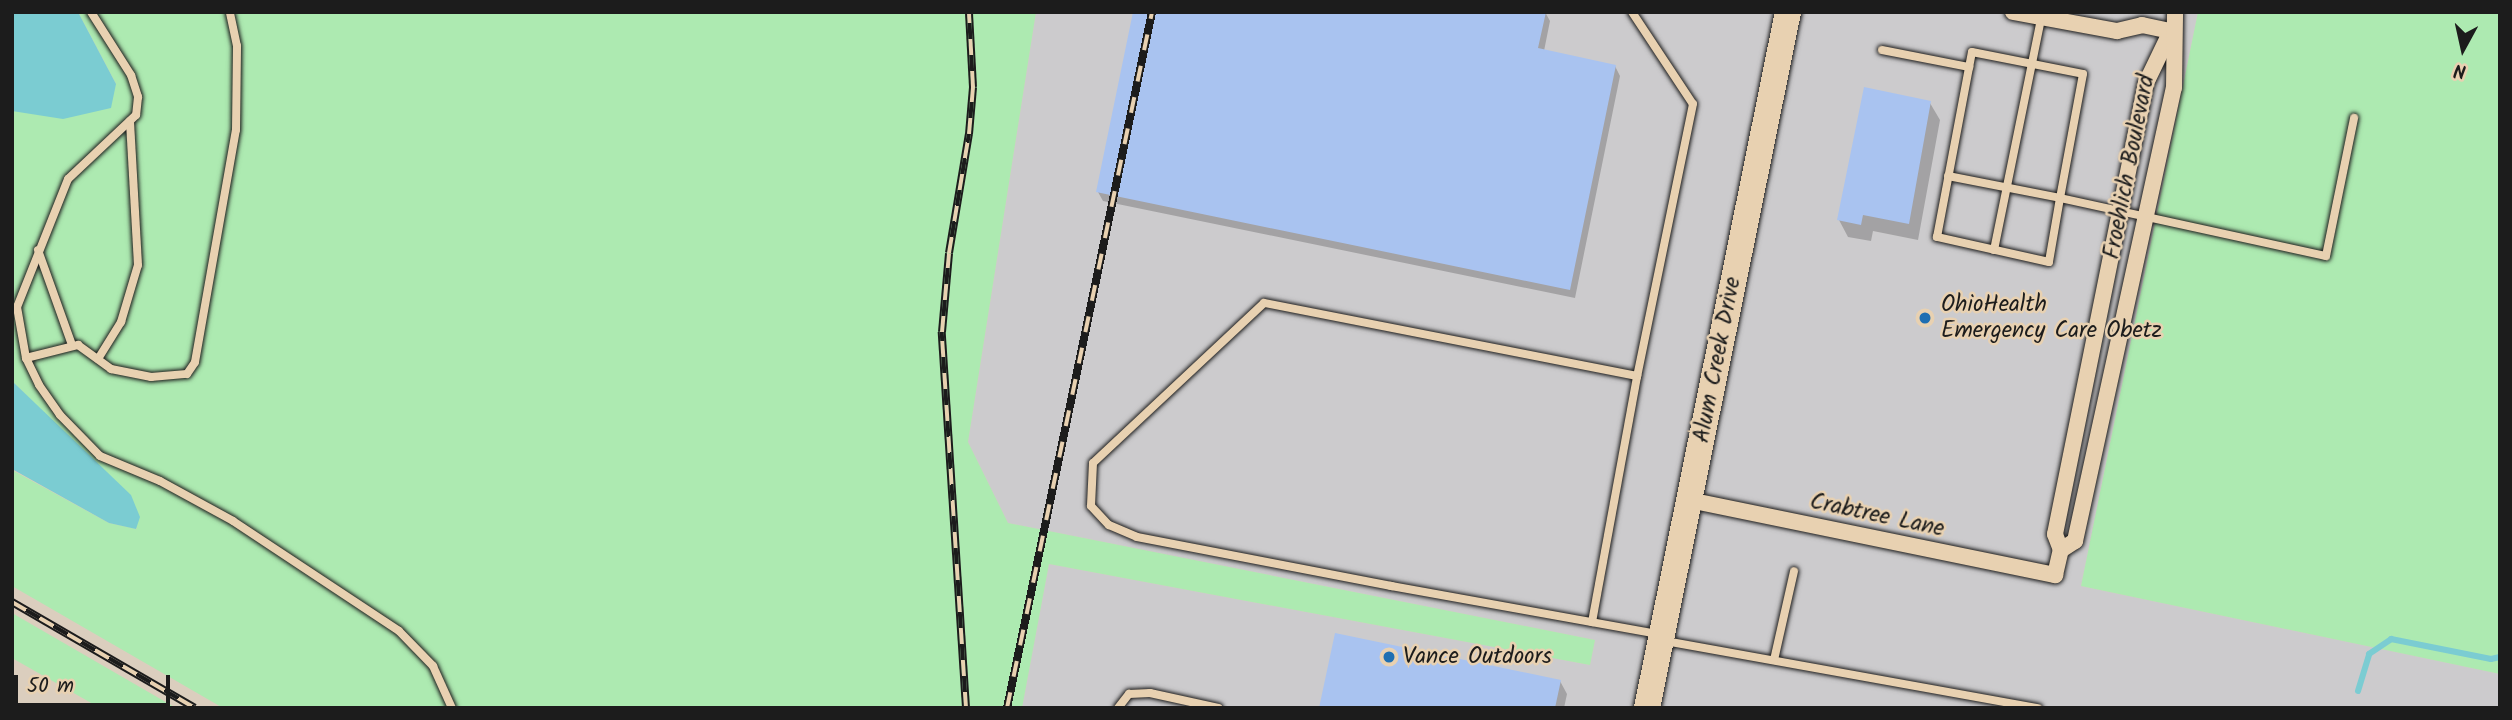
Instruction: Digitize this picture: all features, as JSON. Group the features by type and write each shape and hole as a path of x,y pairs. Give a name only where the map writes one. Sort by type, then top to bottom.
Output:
{"main road":[{"name":"Alum Creek Drive","path":"1647,708 1788,12"}],"street":[{"path":"2013,12 2117,31 2136,18 2171,31"},
{"name":"Froehlich Boulevard","path":"2055,575 2061,550 2055,534 2123,211 2146,83 2171,31 2175,12"},
{"name":"Froehlich Boulevard","path":"2061,550 2075,541 2174,88 2171,31"},
{"name":"Crabtree Lane","path":"1689,500 2055,575"}],"lane":[{"path":"91,12 131,75 138,97 136,115 68,178 17,307 26,358 60,415 100,456 160,481 233,521 399,631 433,666 453,708"},
{"path":"38,250 72,345 124,373 151,377 187,374 195,362 236,130 237,46 230,12"},
{"path":"1592,622 1637,376 1693,104 1632,12"},
{"path":"1994,250 2041,18"},
{"path":"1882,50 1969,68"},
{"path":"1972,52 2032,64 2083,74 2049,262 1937,237 1972,52"},
{"path":"1948,176 2326,256 2354,118"},
{"path":"99,359 121,322 138,265 130,121"},
{"path":"1637,376 1264,303 1093,463 1091,506 1109,525 1137,537 2038,708"},
{"path":"26,358 72,345"},
{"path":"1774,660 1794,571"},
{"path":"1118,708 1129,694 1150,693 1218,708"}],"shaded area":[{"path":"1036,12 2198,12 2081,586 2500,674 2500,708 1022,708 1049,564 1590,665 1595,640 1008,523 968,442"}],"green space":[{"path":"78,12 1036,12 968,442 1008,523 1595,640 1590,665 1049,564 1022,708 223,708 12,586 12,470 109,523 137,529 74,443 12,381 12,111 116,84"},
{"path":"2198,12 2500,12 2500,674 2081,586"},
{"path":"12,613 176,708 100,708 12,658"}],"water":[{"path":"12,12 78,12 116,84 111,108 63,119 12,111"},
{"path":"12,381 131,495 140,517 136,529 109,523 12,469"}],"building":[{"path":"1133,12 1546,12 1538,48 1616,65 1570,290 1096,192"},
{"path":"1864,87 1931,101 1909,224 1863,215 1861,225 1837,220"},
{"name":"Vance Outdoors","path":"1335,633 1561,680 1555,708 1319,708"}],"waterway":[{"path":"2358,691 2369,654 2391,639 2491,659 2500,657"}],"railway":[{"path":"966,708 942,332 949,253 969,134 973,87 969,12"},
{"path":"1007,708 1152,12"},
{"path":"12,602 195,708"}],"place":[{"name":"OhioHealth Emergency Care Obetz","path":"1925,318"},
{"name":"Vance Outdoors","path":"1389,657"}]}
